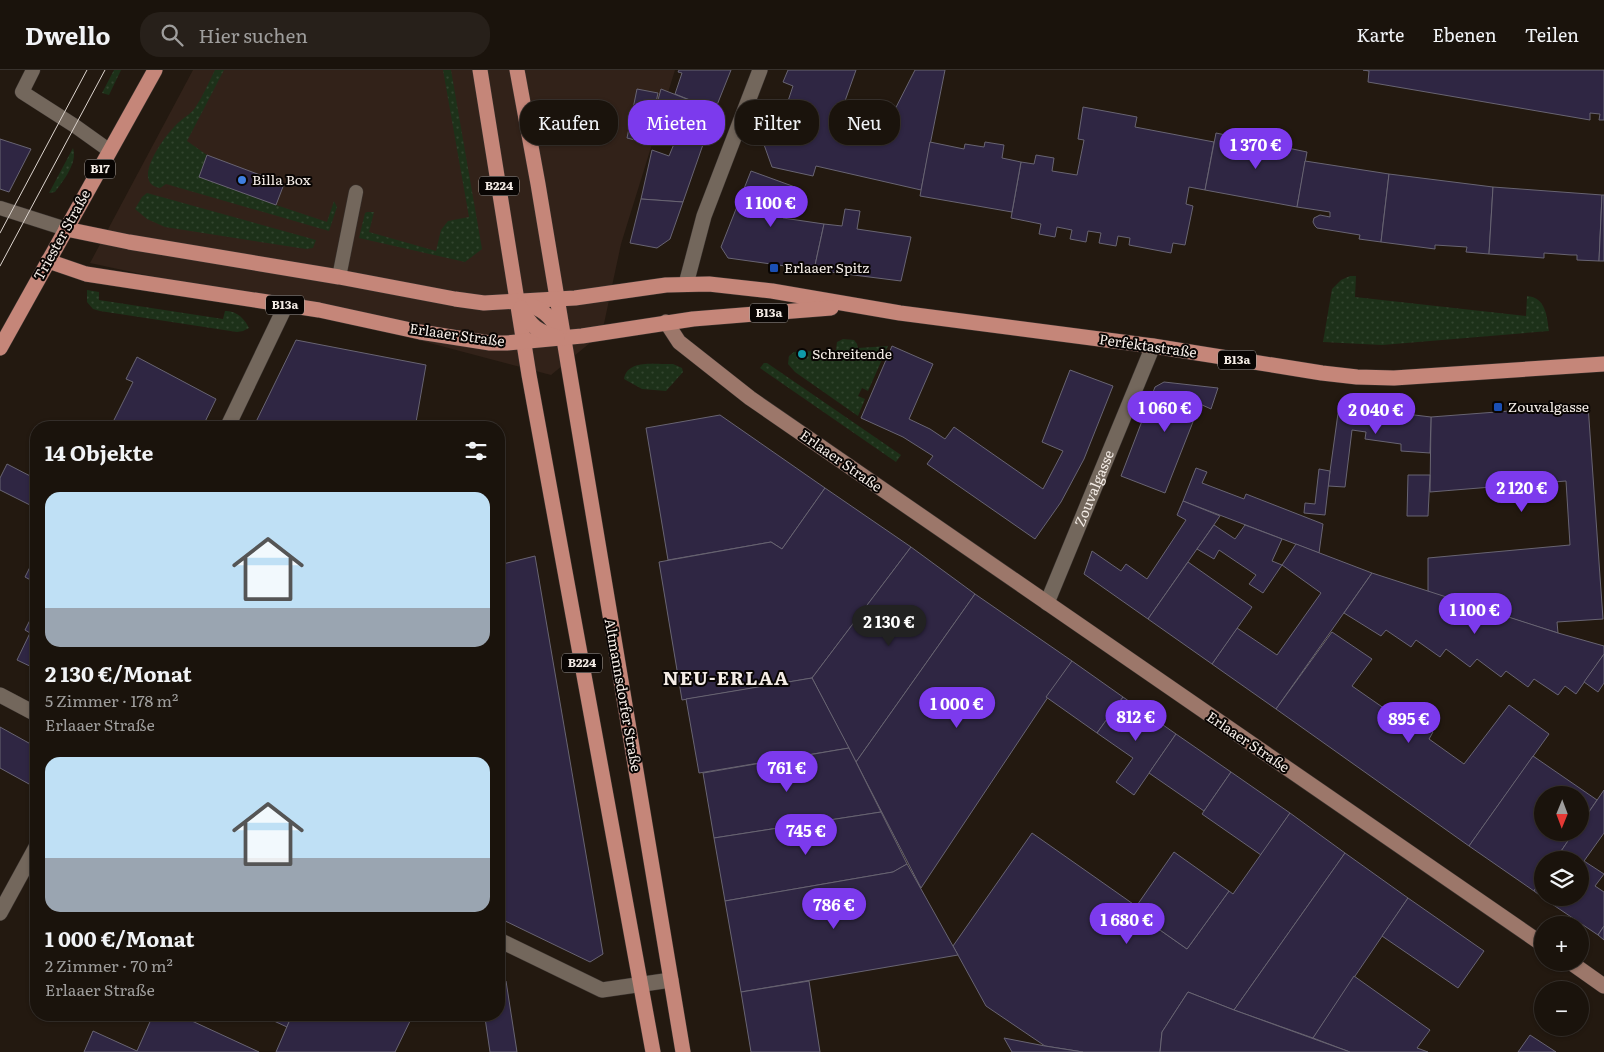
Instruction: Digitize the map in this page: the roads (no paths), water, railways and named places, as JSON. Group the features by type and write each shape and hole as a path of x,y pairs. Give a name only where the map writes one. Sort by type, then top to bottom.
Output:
{"main road":[{"name":"Triester Straße","path":"0,348 155,70"},
{"name":"B224","path":"480,70 524,341 652,1052"},
{"name":"Altmannsdorfer Straße","path":"517,70 538,184 683,1052"},
{"name":"B13a","path":"66,228 129,242 339,276 455,299 484,302 556,299 636,288 686,284"},
{"name":"Erlaaer Straße","path":"48,261 86,274 319,310 420,332 483,342 507,343 563,338 666,322"},
{"name":"Perfektastraße","path":"686,284 709,284 772,291 872,308 1153,346 1313,372 1357,377 1394,378 1604,364"},
{"name":"Altmannsdorfer Straße","path":"554,321 556,299"},
{"path":"524,341 528,321 538,307 556,299"},
{"name":"Altmannsdorfer Straße","path":"518,302 538,307 554,321 563,338"},
{"path":"518,302 528,321 542,332 563,338"},
{"name":"Perfektastraße","path":"666,322 817,308 872,308"},
{"path":"524,341 542,332 554,321"}],"street":[{"path":"686,284 704,216 760,70"},
{"path":"230,421 286,305"},
{"name":"Erlaaer Straße","path":"666,322 679,342 750,398 1534,938"},
{"name":"Zouvalgasse","path":"1047,603 1153,346"},
{"path":"0,695 30,711"},
{"path":"0,913 30,858"},
{"path":"505,943 602,990 671,980"},
{"path":"1583,971 1604,986"}],"lane":[{"path":"34,70 22,92 110,151"},
{"path":"339,276 356,192"},
{"path":"0,208 66,228"}],"tram line":[{"path":"0,233 87,70"},
{"path":"0,266 105,70"}],"place":[{"name":"Billa Box","path":"242,180"},
{"name":"Erlaaer Spitz","path":"774,268"},
{"name":"Schreitende","path":"802,354"},
{"name":"Zouvalgasse","path":"1498,407"}],"district":[{"name":"NEU-ERLAA","path":"726,678"}]}
